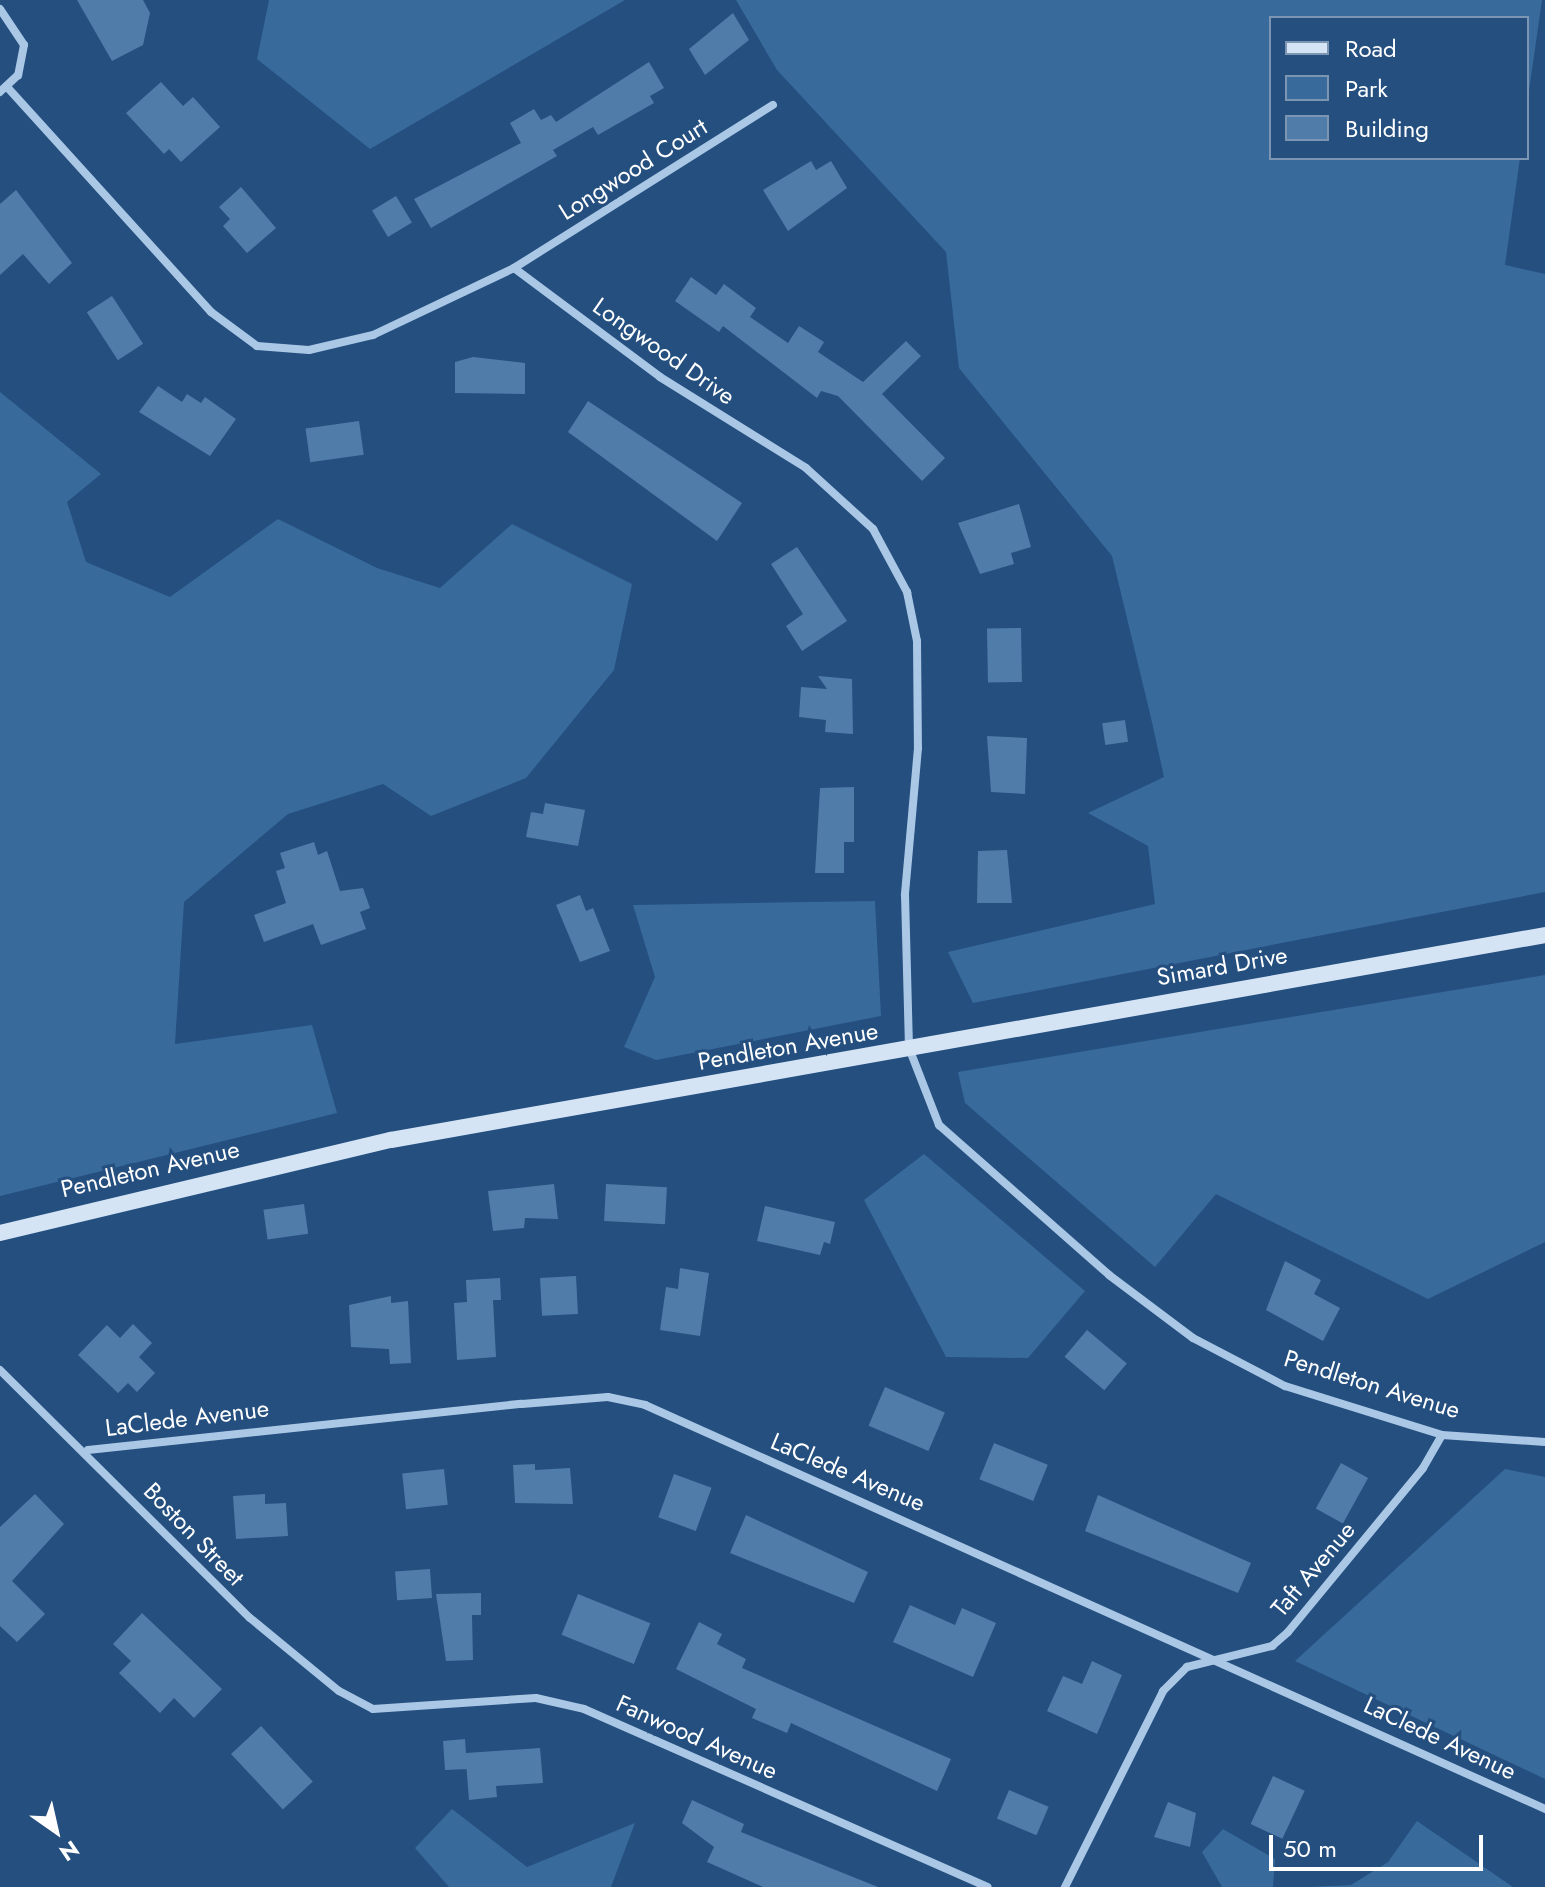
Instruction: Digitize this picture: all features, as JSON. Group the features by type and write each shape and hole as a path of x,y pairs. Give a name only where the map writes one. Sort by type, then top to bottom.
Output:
{"street":[{"path":"0,9 24,45 4,90 211,312 257,346 309,350 373,335 514,268"},
{"name":"Longwood Court","path":"514,268 773,105"},
{"name":"Longwood Drive","path":"514,268 660,377 806,468 894,556 917,641 918,748 905,895 909,1048"},
{"name":"Simard Drive","path":"909,1048 1545,935"},
{"name":"Pendleton Avenue","path":"0,1233 391,1140 909,1048 939,1125 1109,1275 1193,1338 1285,1386 1442,1435 1545,1442"},
{"name":"Boston Street","path":"0,1370 88,1450 250,1618 339,1691 373,1709"},
{"name":"LaClede Avenue","path":"88,1450 608,1397 645,1405 1218,1657 1545,1809"},
{"name":"Taft Avenue","path":"1065,1887 1163,1691 1187,1667 1272,1646 1288,1632 1423,1468 1442,1435"},
{"name":"Fanwood Avenue","path":"373,1709 536,1698 584,1709 988,1887"}],"green space":[{"path":"269,0 625,0 370,149 257,59"},
{"path":"736,0 1542,0 1529,91 1529,16 1269,16 1269,160 1520,160 1505,265 1545,274 1545,892 973,1003 948,952 1155,904 1148,846 1088,813 1164,777 1112,556 959,368 946,252 777,70"},
{"path":"0,392 101,474 67,502 86,562 170,597 278,519 377,568 440,588 512,524 632,584 614,670 526,778 431,816 383,784 288,814 184,902 175,1044 312,1025 337,1113 0,1196"},
{"path":"875,901 881,1016 656,1060 624,1047 655,977 633,905"},
{"path":"1545,975 1545,1242 1428,1299 1216,1194 1155,1267 965,1103 958,1072"},
{"path":"924,1154 1085,1291 1028,1358 946,1357 864,1200"},
{"path":"1505,1469 1545,1477 1545,1779 1295,1661"},
{"path":"452,1809 527,1867 635,1823 611,1887 449,1887 415,1848"},
{"path":"1417,1821 1513,1887 1308,1887 1351,1885 1388,1862"},
{"path":"1223,1829 1275,1859 1273,1887 1222,1887 1202,1852"}],"building":[{"path":"77,0 143,0 150,13 143,45 112,61"},
{"path":"733,13 749,40 705,75 689,49"},
{"path":"649,62 664,88 650,96 654,103 598,135 593,127 553,150 557,156 431,228 414,199 521,143 510,123 534,109 541,120 551,115 556,122"},
{"path":"161,82 183,106 193,97 220,127 181,162 169,149 164,154 126,113"},
{"path":"811,161 816,170 831,161 847,188 788,231 763,190"},
{"path":"241,187 276,228 247,253 223,226 230,219 219,207"},
{"path":"16,190 72,263 49,284 23,254 0,275 0,204"},
{"path":"396,196 412,223 388,237 372,210"},
{"path":"691,277 716,295 724,284 756,308 750,317 788,343 799,326 824,342 818,352 863,382 906,341 921,356 882,394 945,458 922,481 838,396 821,391 817,398 723,326 719,332 675,301"},
{"path":"112,296 143,344 118,360 87,312"},
{"path":"473,357 525,363 525,394 455,393 455,362"},
{"path":"158,386 182,402 187,394 201,403 205,397 236,419 210,456 139,412"},
{"path":"588,401 742,503 717,541 568,432"},
{"path":"359,421 364,455 310,462 306,429"},
{"path":"1019,504 1031,547 1011,553 1014,564 980,574 958,523"},
{"path":"797,547 847,621 802,651 786,626 803,614 771,564"},
{"path":"1021,628 1022,682 988,683 987,629"},
{"path":"818,676 852,679 853,734 825,732 826,720 799,717 801,687 827,689"},
{"path":"1125,720 1128,742 1105,745 1102,723"},
{"path":"987,736 1027,738 1025,794 991,792"},
{"path":"854,787 854,842 844,842 844,873 815,873 820,788"},
{"path":"545,803 585,810 578,846 526,837 531,812 543,814"},
{"path":"314,842 318,855 327,851 340,891 363,888 370,908 360,912 366,929 321,945 313,924 264,942 254,915 286,903 276,871 285,868 280,853"},
{"path":"1007,850 1012,903 977,903 978,851"},
{"path":"580,895 586,911 593,908 610,951 580,962 556,905"},
{"path":"554,1184 558,1219 525,1218 524,1228 493,1231 488,1191"},
{"path":"606,1184 667,1187 665,1224 604,1221"},
{"path":"304,1204 308,1234 268,1239 263,1210"},
{"path":"765,1206 835,1222 830,1244 824,1242 820,1255 757,1241"},
{"path":"1285,1261 1321,1280 1314,1294 1340,1308 1323,1341 1266,1310"},
{"path":"680,1268 709,1273 700,1336 660,1330 666,1287 678,1289"},
{"path":"576,1276 578,1314 542,1316 540,1278"},
{"path":"500,1278 501,1300 493,1300 496,1357 457,1360 454,1303 467,1302 466,1280"},
{"path":"391,1296 391,1303 408,1301 411,1363 390,1364 389,1349 351,1347 349,1305"},
{"path":"133,1324 152,1343 139,1357 155,1373 137,1392 128,1383 118,1393 78,1355 107,1325 120,1338"},
{"path":"1087,1330 1127,1363 1104,1390 1065,1357"},
{"path":"885,1387 945,1412 928,1451 869,1426"},
{"path":"994,1443 1048,1465 1033,1501 979,1479"},
{"path":"1341,1463 1368,1478 1343,1524 1316,1508"},
{"path":"535,1464 535,1470 570,1468 573,1504 515,1503 513,1465"},
{"path":"444,1469 448,1505 406,1509 402,1473"},
{"path":"674,1474 712,1488 696,1531 658,1517"},
{"path":"35,1494 64,1524 12,1581 45,1614 17,1642 0,1626 0,1527"},
{"path":"265,1494 265,1504 286,1503 288,1536 236,1539 233,1496"},
{"path":"1098,1495 1251,1563 1238,1593 1085,1531"},
{"path":"746,1515 868,1572 854,1603 730,1553"},
{"path":"430,1569 432,1598 397,1600 395,1571"},
{"path":"481,1593 481,1615 472,1615 473,1660 446,1661 436,1594"},
{"path":"578,1594 650,1623 634,1664 562,1635"},
{"path":"910,1605 955,1625 962,1608 996,1623 973,1677 893,1642"},
{"path":"142,1613 222,1689 194,1718 174,1698 160,1713 119,1673 131,1661 113,1644"},
{"path":"699,1622 722,1634 717,1644 746,1659 742,1668 951,1759 937,1791 791,1723 787,1733 752,1718 756,1709 676,1669"},
{"path":"1092,1661 1122,1675 1097,1734 1047,1711 1063,1676 1082,1684"},
{"path":"261,1726 313,1782 283,1810 231,1754"},
{"path":"465,1739 466,1753 540,1748 543,1783 496,1786 497,1797 469,1800 467,1769 445,1770 443,1741"},
{"path":"1273,1776 1305,1791 1282,1839 1251,1824"},
{"path":"1009,1790 1049,1807 1036,1835 997,1819"},
{"path":"692,1800 744,1824 741,1832 878,1887 763,1887 707,1862 714,1847 682,1823"},
{"path":"1168,1802 1196,1813 1190,1847 1154,1837"}]}
